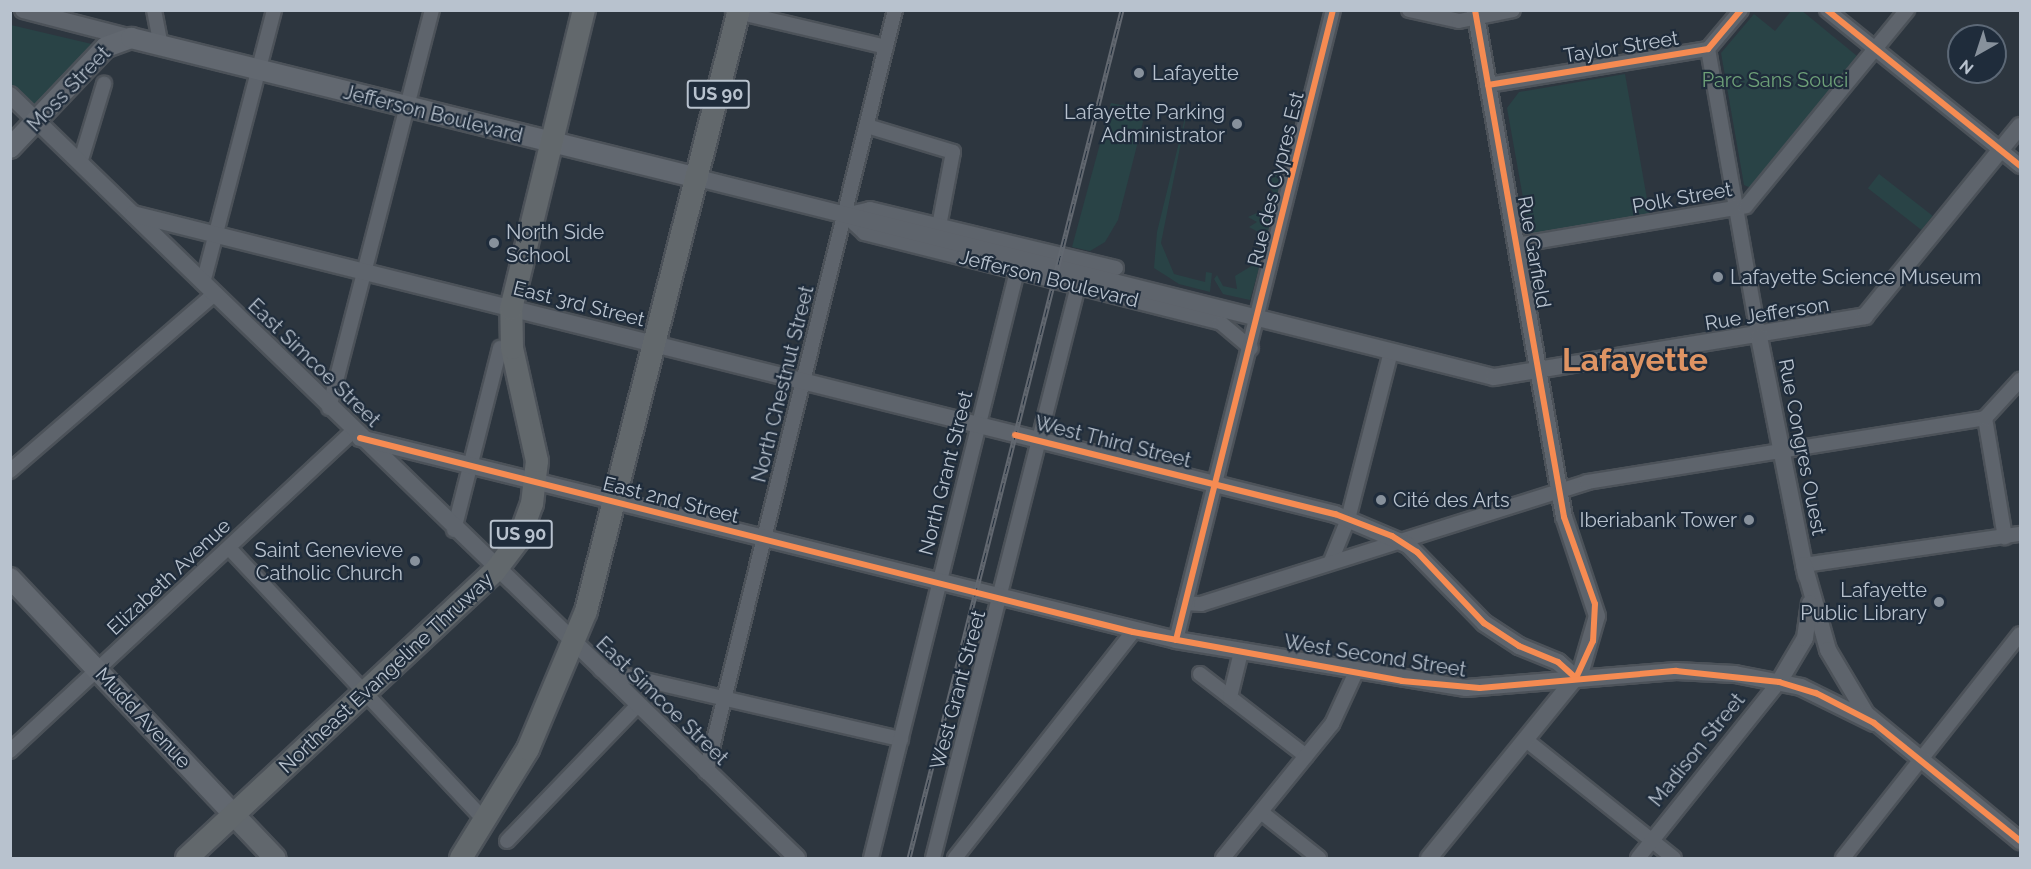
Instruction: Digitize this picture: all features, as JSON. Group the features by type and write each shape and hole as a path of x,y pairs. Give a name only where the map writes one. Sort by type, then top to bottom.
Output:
{"highway":[{"name":"US 90","path":"551,143 584,10"},
{"name":"US 90","path":"470,855 542,722 574,645 616,503 698,178 736,11"},
{"name":"Northeast Evangeline Thruway","path":"187,858 495,571 523,531 536,483 536,444 512,348 511,309 551,143"}],"main road":[{"name":"Jefferson Boulevard","path":"131,38 406,108 698,178"},
{"name":"Moss Street","path":"10,148 38,123 106,47 131,38"},
{"name":"Mudd Avenue","path":"10,578 275,858"}],"street":[{"name":"Jefferson Boulevard","path":"23,10 131,38"},
{"path":"154,10 161,46"},
{"path":"10,471 208,289 215,235 274,10"},
{"path":"329,408 432,10"},
{"name":"North Chestnut Street","path":"706,772 767,540 803,381 895,10"},
{"name":"Rue des Cypres Est","path":"1176,640 1214,484 1258,320 1333,10"},
{"path":"1409,10 1476,16 1513,10"},
{"name":"Taylor Street","path":"1488,85 1708,49 1741,10"},
{"path":"1827,10 2020,166"},
{"name":"Polk Street","path":"1516,245 1737,210 1754,198 1908,10"},
{"path":"736,11 885,47"},
{"name":"Rue Garfield","path":"1429,858 1576,678 1588,657 1597,616 1560,489 1476,16"},
{"path":"1708,49 1759,337"},
{"path":"80,163 104,84"},
{"name":"East Simcoe Street","path":"10,95 495,571 797,858"},
{"path":"867,126 953,152 939,226"},
{"name":"Rue Jefferson","path":"1258,320 1494,377 1538,372 1854,320 1872,311 2020,126"},
{"name":"Jefferson Boulevard","path":"698,178 1258,320"},
{"name":"Jefferson Boulevard","path":"845,215 870,209 1116,268"},
{"name":"East 3rd Street","path":"133,214 1015,435"},
{"name":"Jefferson Boulevard","path":"845,215 864,233 1221,323 1251,348"},
{"name":"North Grant Street","path":"871,858 1017,271"},
{"name":"West Grant Street","path":"933,858 1002,600 1078,286"},
{"name":"Rue Congres Ouest","path":"1759,337 1804,565"},
{"path":"454,530 500,348"},
{"path":"1331,561 1348,519 1390,352"},
{"path":"1185,603 1201,604 1398,539 1560,489 1781,450 1985,418 2020,380"},
{"path":"1985,418 2005,537"},
{"name":"East 2nd Street","path":"356,434 536,483 975,592"},
{"name":"Elizabeth Avenue","path":"10,751 228,548 356,434"},
{"name":"West Third Street","path":"1015,435 1348,519 1398,539 1484,623 1519,646 1558,662 1576,678"},
{"path":"2020,534 1804,565 1828,650 1874,723 2020,841"},
{"path":"228,548 486,822"},
{"name":"Madison Street","path":"1638,858 1779,682 1799,653 1809,622 1804,565"},
{"name":"West Second Street","path":"975,592 1133,632 1356,672 1466,688 1676,671 1779,682 1816,693 1874,723"},
{"path":"955,858 1133,632"},
{"path":"1843,858 2020,634"},
{"path":"1230,697 1241,652"},
{"path":"598,669 900,739"},
{"path":"1223,858 1342,710 1356,672"},
{"path":"1200,674 1306,756"},
{"path":"507,841 637,706"},
{"path":"1526,740 1674,858"},
{"path":"1261,812 1319,858"}],"green space":[{"name":"Parc Sans Souci","path":"1801,10 1857,56 1751,188 1744,185 1721,53 1754,14 1775,31 1791,11"},
{"path":"11,25 96,45 38,115 11,86"},
{"path":"1625,74 1650,216 1530,237 1507,108 1519,92"},
{"path":"1190,97 1161,243 1174,274 1205,282 1206,272 1212,273 1210,292 1179,284 1154,268 1157,232"},
{"path":"1111,103 1146,110 1118,220 1105,242 1090,251 1072,247"},
{"path":"1276,171 1284,176 1264,251 1262,234 1249,227 1257,222 1248,217 1274,205 1274,193 1267,184"},
{"path":"1879,174 1933,216 1922,230 1868,188"},
{"path":"1253,265 1260,265 1250,300 1223,294 1214,279 1217,275 1223,286 1237,289 1235,276"}],"railway":[{"path":"909,858 1122,10"}],"cycle path":[{"path":"1176,640 1333,10"},
{"path":"1475,10 1564,517 1595,604 1593,641 1576,678"},
{"path":"1488,85 1708,49 1741,10"},
{"path":"1827,10 2020,166"},
{"path":"1015,435 1335,514 1392,536 1417,552 1484,623 1519,646 1558,662 1576,678"},
{"path":"360,438 1133,632 1402,681 1480,688 1676,671 1779,682 1816,693 1874,723 2020,841"}],"place":[{"name":"Lafayette","path":"1139,73"},
{"name":"Lafayette Parking Administrator","path":"1237,124"},
{"name":"North Side School","path":"494,243"},
{"name":"Lafayette Science Museum","path":"1718,277"},
{"name":"Cité des Arts","path":"1381,500"},
{"name":"Iberiabank Tower","path":"1749,520"},
{"name":"Saint Genevieve Catholic Church","path":"415,561"},
{"name":"Lafayette Public Library","path":"1939,602"}],"district":[{"name":"Lafayette","path":"1635,360"}]}
